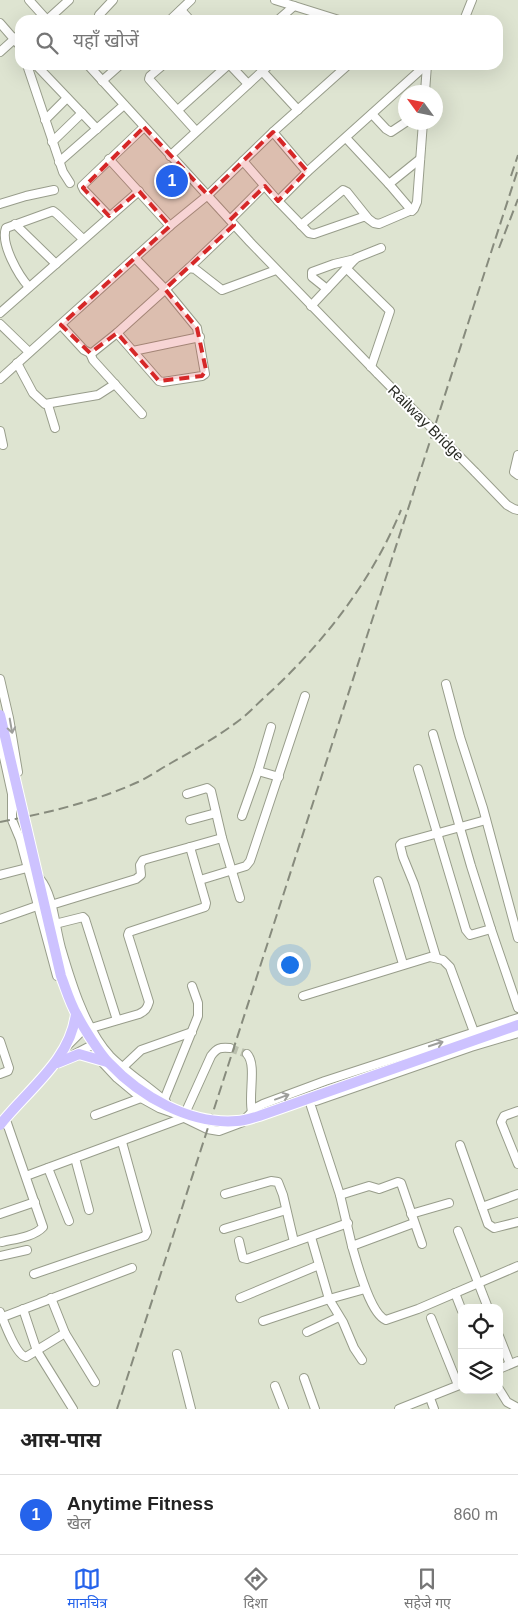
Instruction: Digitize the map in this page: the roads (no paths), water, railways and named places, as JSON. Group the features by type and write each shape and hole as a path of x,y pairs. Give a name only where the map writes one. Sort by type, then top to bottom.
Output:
{"main road":[{"path":"0,715 61,976 76,1014 107,1062 159,1102 188,1115 212,1120 238,1121 259,1116 518,1025"},
{"path":"2,1123 56,1063 75,1023 76,1014"},
{"path":"56,1063 79,1054 107,1062"}],"street":[{"path":"29,0 43,15"},
{"path":"50,15 69,0"},
{"path":"99,15 113,0"},
{"path":"176,15 191,0"},
{"path":"275,0 315,15"},
{"path":"466,15 472,0"},
{"path":"284,15 294,6"},
{"path":"181,10 186,15"},
{"path":"0,23 15,35"},
{"path":"0,52 15,39"},
{"path":"29,70 52,142 66,178 70,183"},
{"path":"41,70 97,129"},
{"name":"Railway Bridge","path":"92,70 276,270 507,506 518,510"},
{"path":"102,81 114,70"},
{"path":"157,70 150,76 149,80 196,131"},
{"path":"178,110 223,70"},
{"path":"234,70 248,84"},
{"path":"0,378 170,226 208,195 273,132 342,70"},
{"path":"278,201 307,172 420,70"},
{"path":"425,85 426,70"},
{"path":"170,156 262,71 298,110"},
{"path":"45,120 67,98"},
{"path":"60,162 124,105"},
{"path":"52,142 82,114"},
{"path":"372,114 391,132 398,127"},
{"path":"109,216 82,186 144,127"},
{"path":"301,225 343,190 374,223 379,224 416,207 422,130"},
{"path":"273,132 307,172"},
{"path":"346,138 412,210"},
{"path":"109,159 170,226"},
{"path":"389,184 420,159"},
{"path":"244,162 309,233 314,234 367,217"},
{"path":"90,353 117,333 189,268 264,186"},
{"path":"0,204 54,190"},
{"path":"0,313 139,191"},
{"path":"30,287 12,265 4,236 6,228 53,211 83,240"},
{"path":"15,224 56,264"},
{"path":"327,290 312,277 312,272 381,248"},
{"path":"117,333 159,381 202,376 206,372 197,328 165,289 135,258"},
{"path":"311,306 356,258"},
{"path":"189,268 195,269 222,290 276,270"},
{"path":"346,268 390,311 371,367"},
{"path":"0,324 29,352"},
{"path":"61,325 84,350 90,353 93,360 142,414"},
{"path":"133,351 200,337"},
{"path":"17,363 36,397 48,405 98,395 115,384"},
{"path":"48,405 55,428"},
{"path":"0,431 3,445"},
{"path":"518,455 514,472 518,475"},
{"path":"0,678 9,718 18,777 16,789 12,794"},
{"path":"446,684 518,938"},
{"path":"200,880 246,866 250,861 305,696"},
{"path":"242,816 271,726"},
{"path":"433,734 491,929 518,1008"},
{"path":"0,739 12,794 12,820 20,838 37,906 63,995 90,1046 102,1062 117,1078 141,1098 159,1108 213,1131 211,1130 231,1128 518,1033"},
{"path":"418,769 466,930 470,934 491,929"},
{"path":"258,771 279,777"},
{"path":"187,794 207,788 212,794 222,838 240,898"},
{"path":"190,820 216,813"},
{"path":"436,957 414,884 400,847 402,843 486,820"},
{"path":"51,905 136,879 141,875 140,865 143,860 222,838"},
{"path":"0,1132 2,1123 41,1073 82,1032 90,1026 145,1012 149,1002 128,936 129,932 203,909 206,903 190,847"},
{"path":"0,875 27,868"},
{"path":"27,868 45,885 76,996 90,1026 109,1055 164,1100 176,1114"},
{"path":"378,881 403,964"},
{"path":"0,919 37,906"},
{"path":"55,924 76,917 83,916 85,919 117,1020"},
{"path":"303,996 403,964 436,957 448,963 474,1032"},
{"path":"164,1100 192,1032 198,1010 196,994 192,986"},
{"path":"242,1123 263,1104 325,1081 518,1018"},
{"path":"122,1067 141,1050 192,1032"},
{"path":"0,1041 9,1068 8,1071 0,1074"},
{"path":"2,1123 55,1068 78,1052 100,1041"},
{"path":"26,1176 183,1118 216,1049 222,1047 230,1048"},
{"path":"247,1054 252,1062 249,1095 252,1112"},
{"path":"95,1115 141,1098"},
{"path":"310,1103 340,1195 352,1246 365,1289 379,1316 386,1320 518,1266"},
{"path":"518,1111 504,1116 501,1122 518,1164"},
{"path":"2,1123 26,1176 42,1223 42,1229 31,1234 1,1239 3,1255 28,1250"},
{"path":"34,1274 145,1236 147,1232 144,1217 122,1142"},
{"path":"460,1145 491,1227 494,1228 518,1222"},
{"path":"75,1158 89,1210"},
{"path":"48,1168 68,1222"},
{"path":"225,1194 275,1181 280,1185 294,1242"},
{"path":"340,1195 369,1186 379,1189 400,1182 422,1244"},
{"path":"482,1207 518,1194"},
{"path":"0,1214 35,1202"},
{"path":"411,1214 449,1203"},
{"path":"224,1230 286,1210"},
{"path":"239,1241 243,1258 245,1259 348,1223"},
{"path":"352,1246 414,1223"},
{"path":"458,1231 486,1304"},
{"path":"311,1237 329,1299 362,1360"},
{"path":"240,1298 319,1265"},
{"path":"65,1333 26,1357 21,1356 1,1315 132,1268"},
{"path":"264,1321 365,1289"},
{"path":"455,1293 460,1304"},
{"path":"51,1298 65,1333 95,1382"},
{"path":"23,1308 37,1351 73,1409"},
{"path":"307,1332 339,1317"},
{"path":"430,1318 458,1381"},
{"path":"503,1343 514,1363"},
{"path":"177,1354 191,1409"},
{"path":"304,1378 315,1409"},
{"path":"275,1386 284,1409"},
{"path":"399,1409 458,1386"},
{"path":"501,1394 506,1402 518,1408"},
{"path":"430,1398 434,1409"}],"tunnel":[{"path":"230,1048 247,1054"}],"railway":[{"path":"511,176 518,155"},
{"path":"117,1409 518,169"},
{"path":"499,248 518,199"},
{"path":"0,822 70,806 138,782 241,719 307,655 344,610 376,562 401,510"}],"place":[{"name":"Anytime Fitness","path":"172,181"}]}
